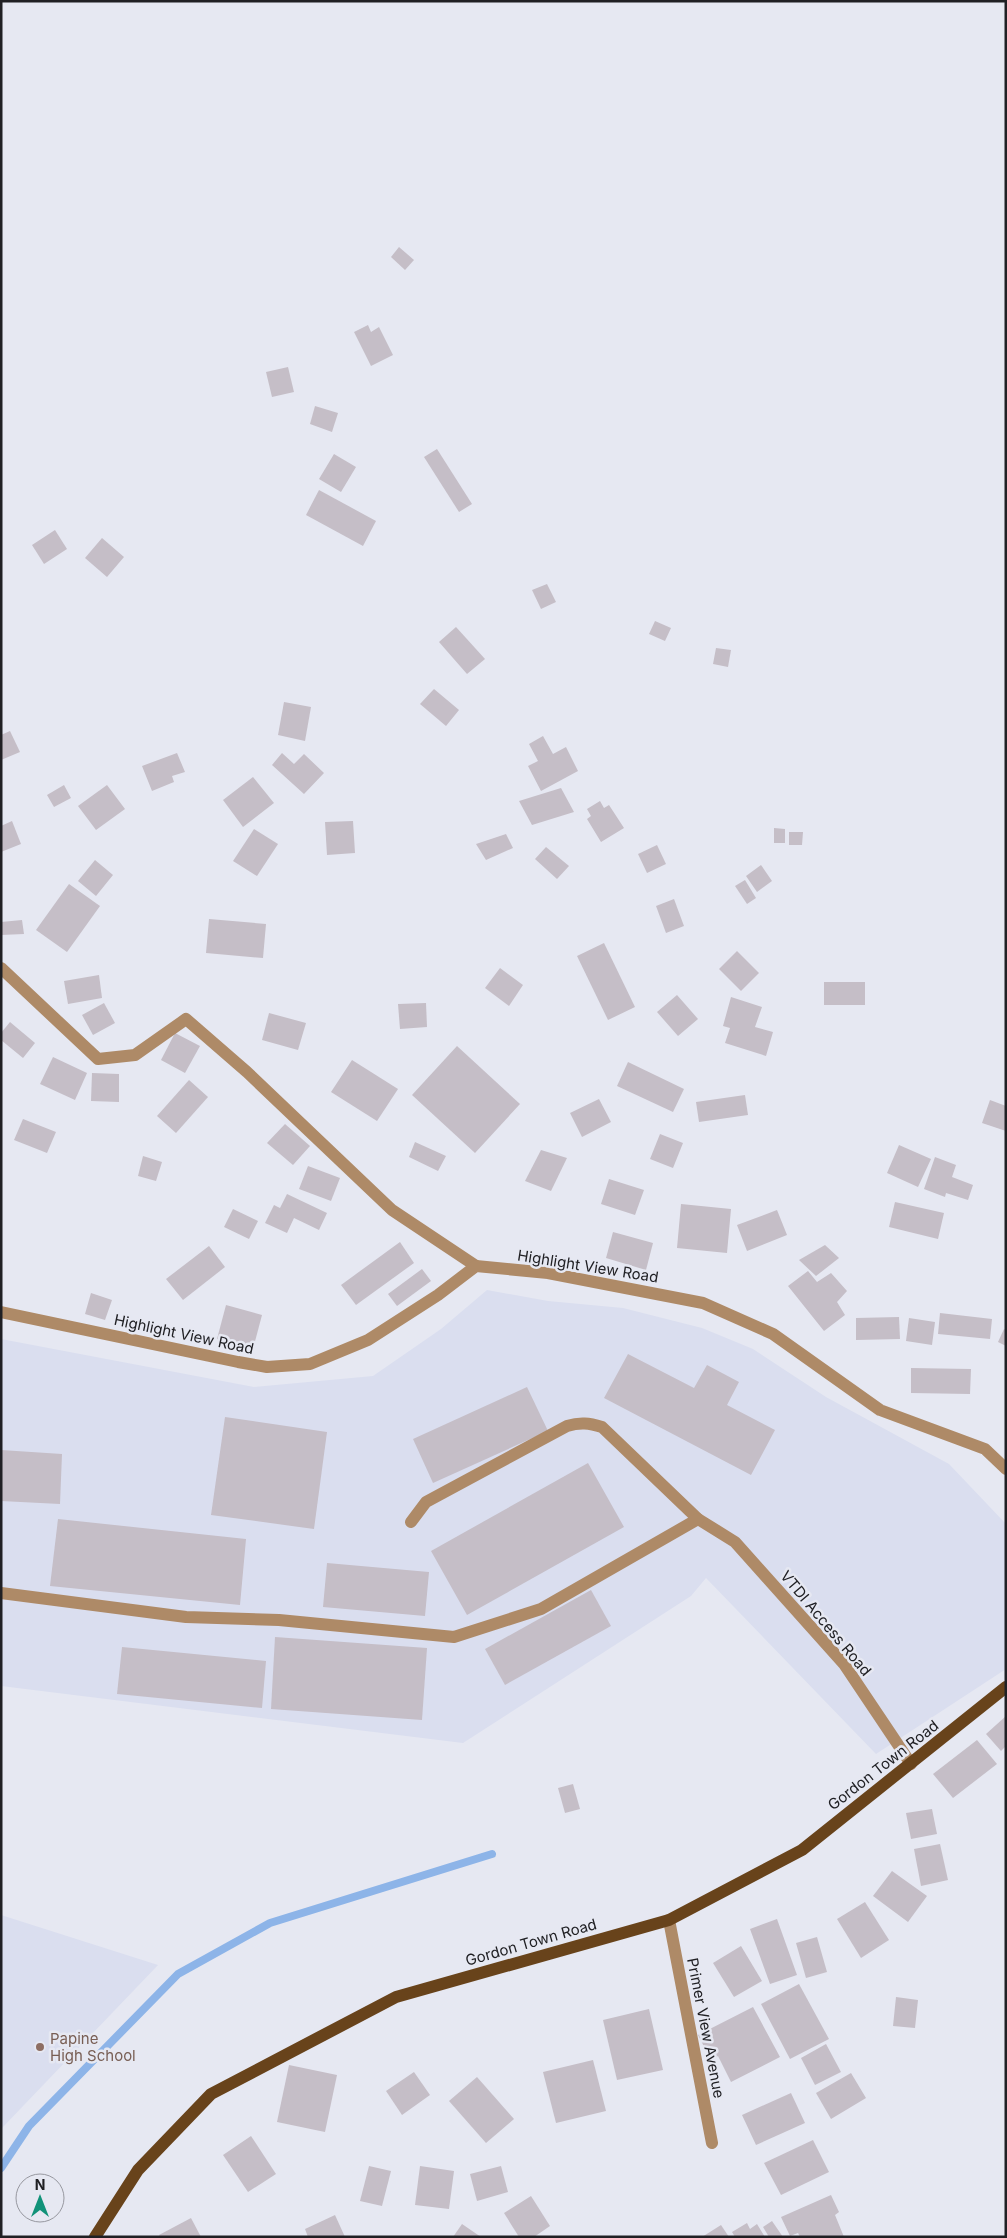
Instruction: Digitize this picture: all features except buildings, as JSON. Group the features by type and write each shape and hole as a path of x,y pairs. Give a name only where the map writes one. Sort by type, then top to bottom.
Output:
{"main road":[{"name":"Gordon Town Road","path":"95,2237 138,2170 211,2094 396,1997 669,1920 802,1850 1002,1690"}],"street":[{"path":"1,968 98,1059 135,1055 186,1019 247,1072 392,1210 476,1266"},
{"name":"Highlight View Road","path":"1,1312 248,1364 267,1367 310,1364 368,1340 438,1295 476,1266 548,1273 703,1303 773,1334 880,1410 985,1449 1006,1469"},
{"name":"VTDI Access Road","path":"411,1522 426,1502 567,1426 589,1423 602,1427 698,1519 735,1542 844,1664 911,1764"},
{"path":"1,1593 186,1617 280,1620 454,1636 541,1609 698,1519"},
{"name":"Primer View Avenue","path":"669,1920 712,2144"}],"shaded area":[{"path":"487,1290 548,1301 623,1308 702,1328 753,1349 826,1397 949,1464 1006,1524 1006,1669 876,1754 706,1578 691,1596 463,1743 1,1686 1,1339 254,1387 373,1376 441,1329"},
{"name":"Papine High School","path":"1,1915 158,1965 1,2129"}],"waterway":[{"path":"1,2168 29,2126 178,1974 270,1923 492,1854"}],"place":[{"name":"Papine High School","path":"40,2047"}]}
